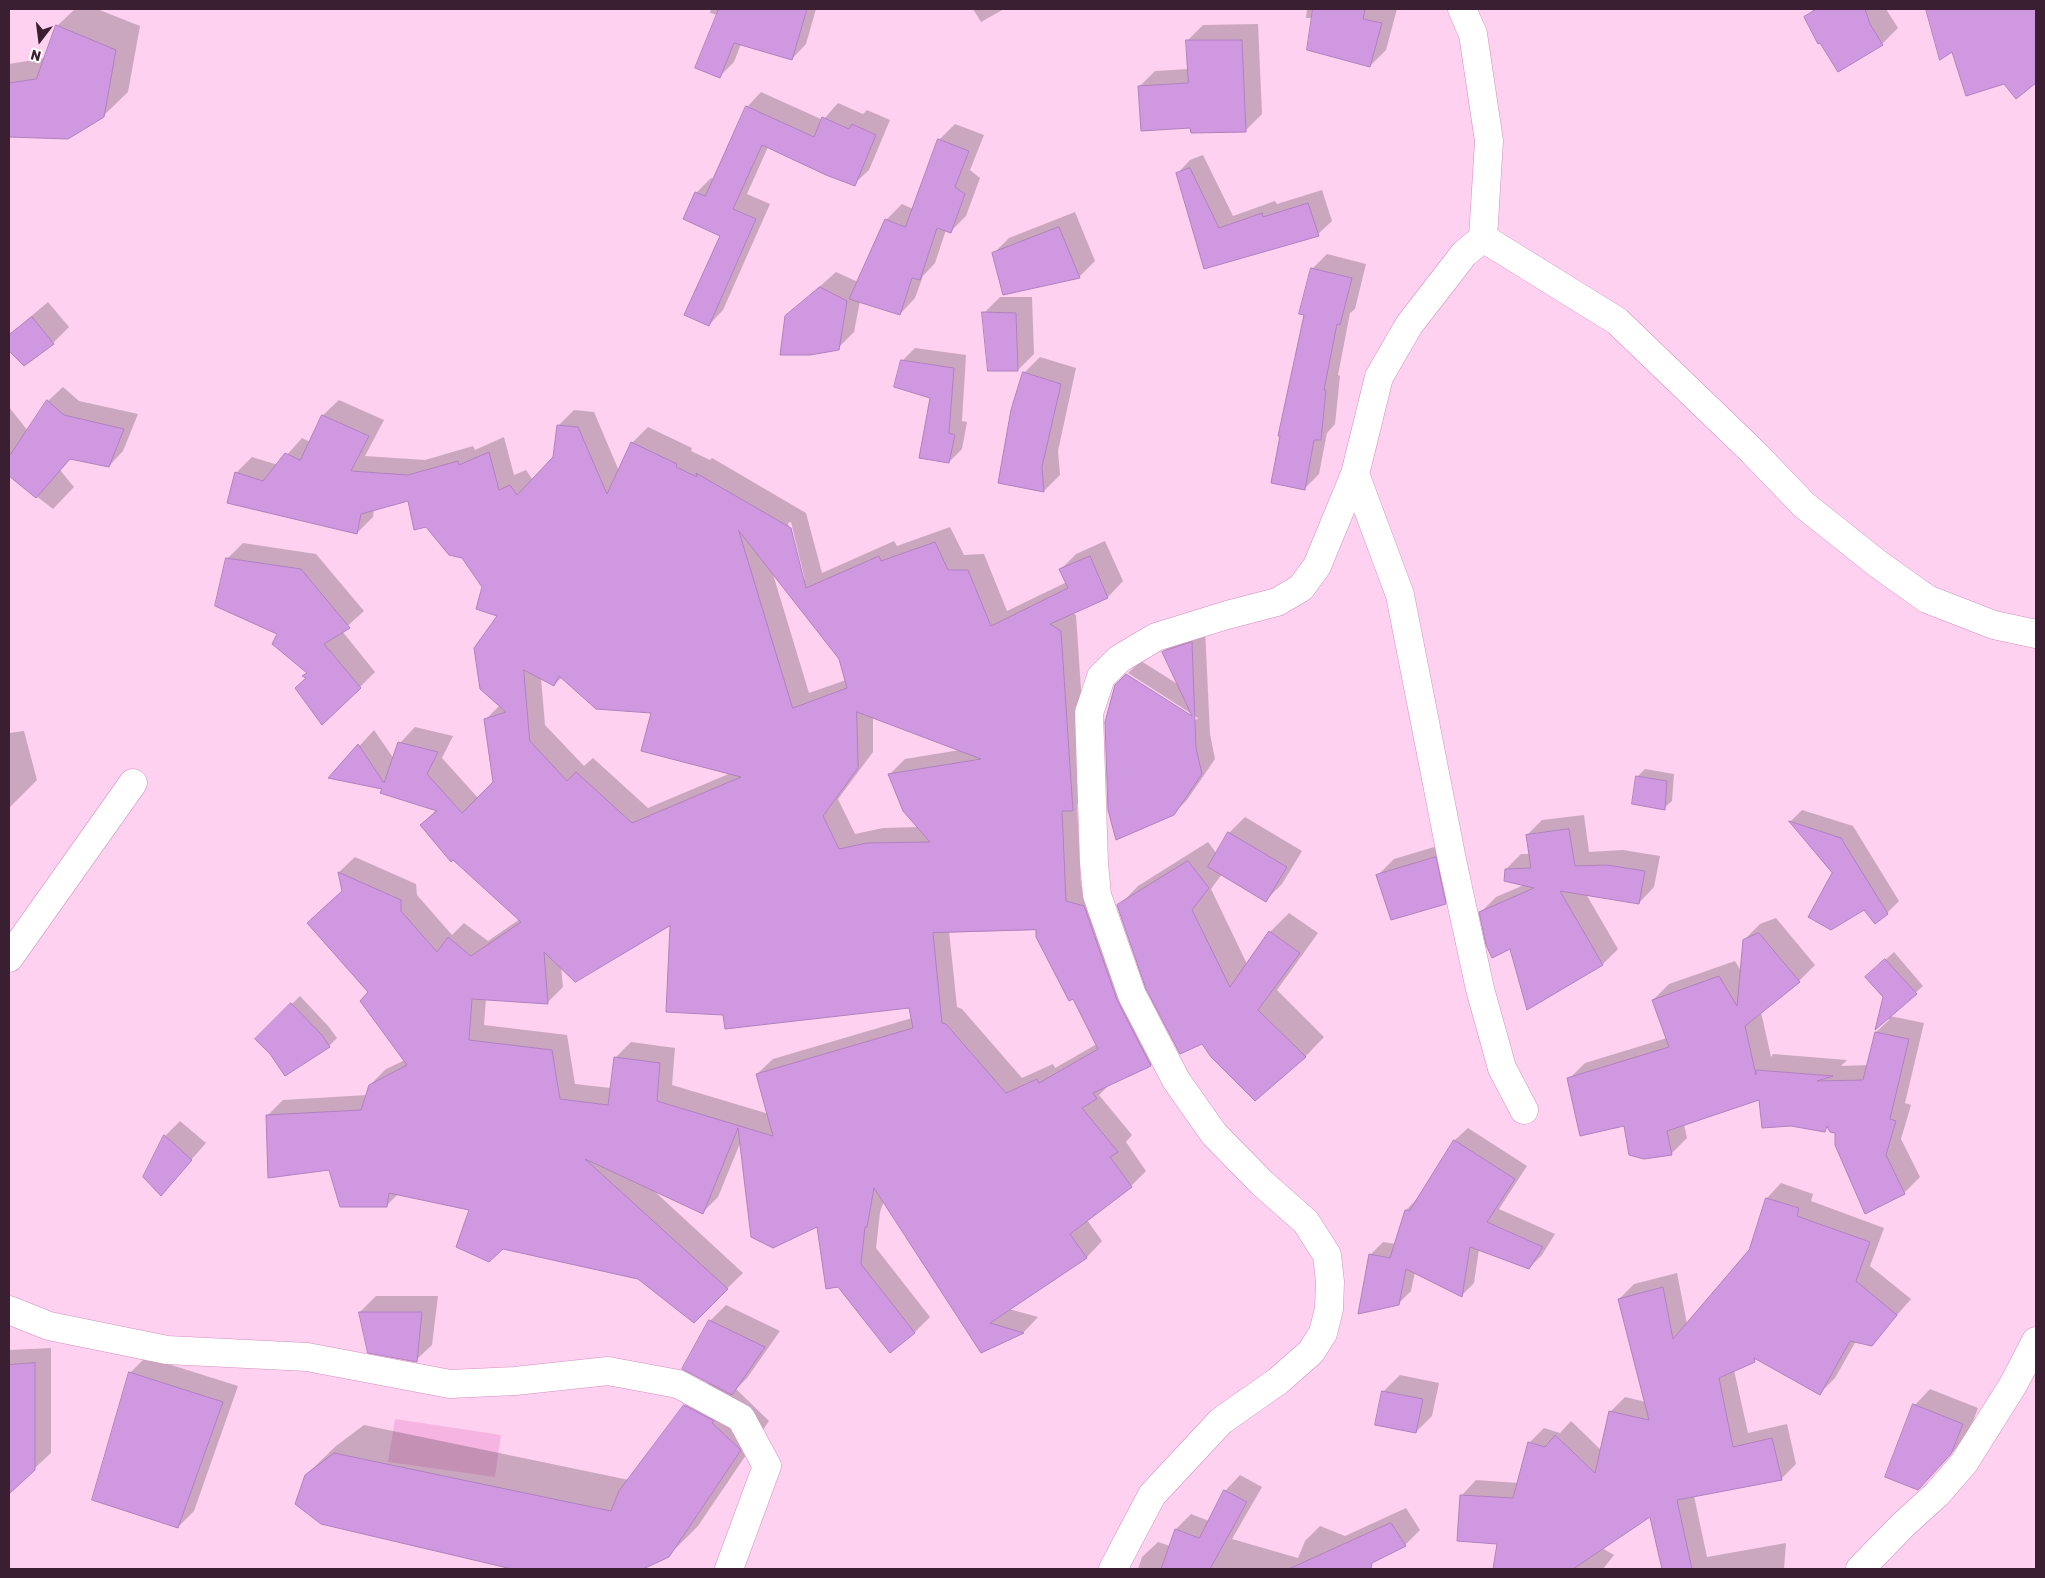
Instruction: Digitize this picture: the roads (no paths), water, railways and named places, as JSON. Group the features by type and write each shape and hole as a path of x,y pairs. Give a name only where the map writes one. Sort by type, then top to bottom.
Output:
{"street":[{"path":"1114,1569 1152,1495 1221,1421 1278,1381 1310,1352 1323,1333 1329,1309 1330,1282 1327,1255 1306,1222 1262,1183 1214,1134 1176,1080 1132,995 1097,895 1094,864 1089,714 1101,677 1119,659 1156,637 1277,602 1301,588 1317,566 1355,474 1379,378 1409,324 1464,254 1483,238 1489,142 1473,34 1462,9"},
{"path":"1483,238 1617,321 1752,451 1804,505 1878,564 1927,599 1994,625 2036,634"},
{"path":"1355,474 1400,595 1452,860 1480,989 1502,1068 1524,1110"},
{"path":"9,958 133,783"},
{"path":"9,1310 49,1326 167,1350 308,1357 450,1384 515,1381 608,1371 678,1384 741,1418 767,1466 729,1569"},
{"path":"1860,1569 1904,1524 1937,1494 1964,1463 2013,1385 2036,1341"}]}
